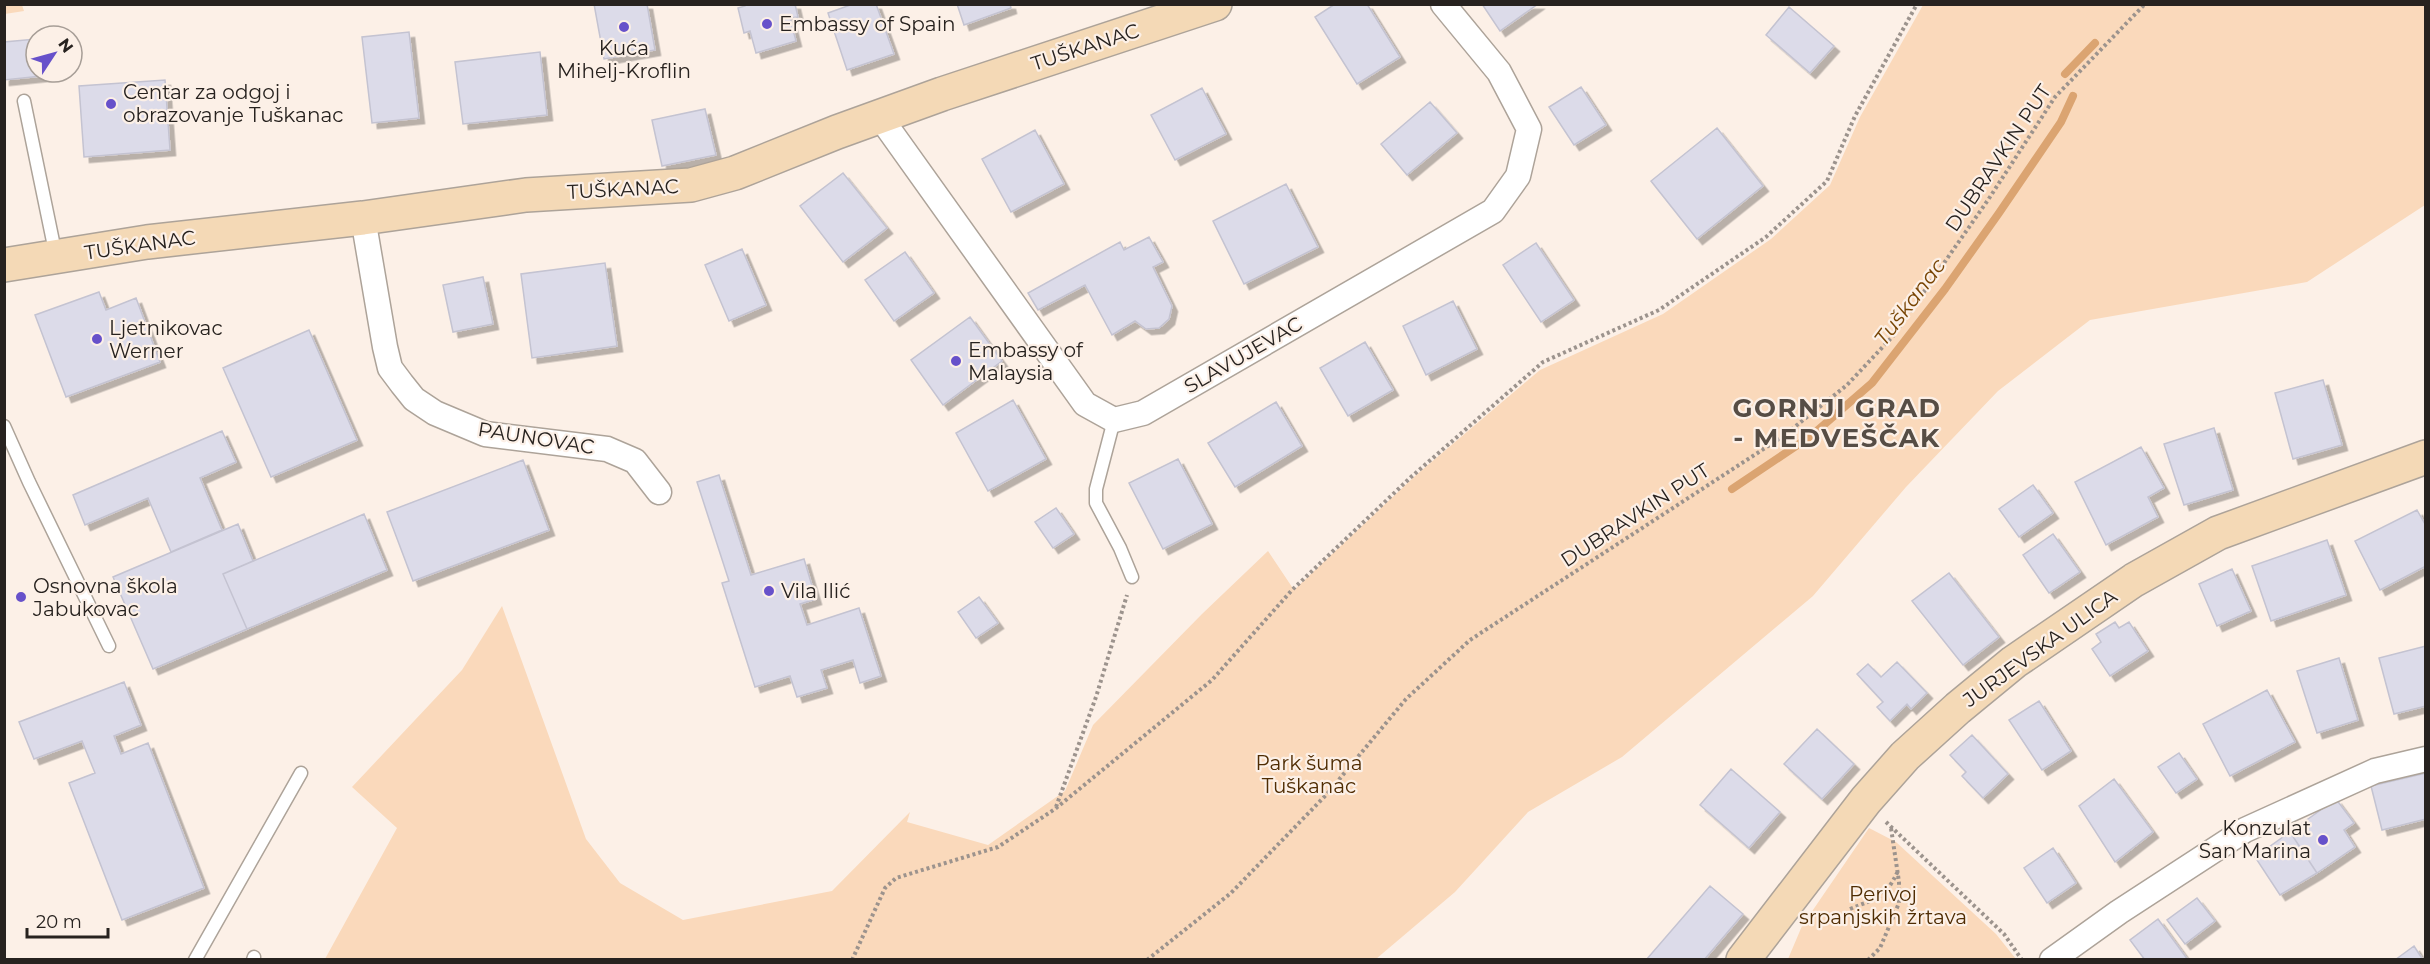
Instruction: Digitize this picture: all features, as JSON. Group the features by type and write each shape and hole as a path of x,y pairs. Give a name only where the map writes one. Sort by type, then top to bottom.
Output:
{"street":[{"name":"TUŠKANAC","path":"4,265 147,242 363,218 526,195 691,185 735,173 942,94 1215,4"},
{"name":"SLAVUJEVAC","path":"1114,420 1143,413 1493,211 1518,176 1529,129 1498,72 1443,4"},
{"path":"880,117 1085,404 1114,420"},
{"name":"PAUNOVAC","path":"363,218 390,368 414,399 435,413 485,434 583,445 607,449 627,456 635,461 659,492"},
{"name":"JURJEVSKA ULICA","path":"1743,960 1859,808 1905,756 2014,662 2134,580 2217,533 2426,457"},
{"path":"2052,960 2119,912 2245,830 2375,771 2426,759"}],"lane":[{"path":"24,101 56,257"},
{"path":"1114,420 1096,489 1096,504 1120,548 1132,577"},
{"path":"4,426 109,646"},
{"path":"195,960 301,773"}],"path":[{"path":"852,960 885,888 896,878 998,847 1054,809 1212,680 1292,590 1412,477 1543,362 1659,310 1766,237 1827,181 1855,116 1917,4"},
{"name":"DUBRAVKIN PUT","path":"1147,960 1231,893 1327,794 1407,699 1470,640 1782,437 1847,385 1893,336 1988,200 2055,97 2145,4"},
{"path":"1054,809 1096,697 1132,577"},
{"path":"1882,818 2004,934 2022,960"},
{"path":"1868,960 1880,948 1899,903 1898,870 1891,827"},
{"path":"1850,909 1889,890 1898,870"}],"green space":[{"path":"5,4 22,5 24,11 5,14"},
{"name":"Park šuma Tuškanac","path":"1923,5 2425,5 2425,205 2307,282 2090,320 1998,391 1906,487 1813,596 1622,757 1528,812 1455,892 1376,959 325,959 397,828 352,787 462,670 502,606 586,839 620,883 683,920 832,891 910,812 907,822 988,845 1065,791 1093,725 1202,614 1268,551 1294,590 1415,476 1540,370 1663,314 1771,239 1830,185 1860,117"},
{"name":"Perivoj srpanjskih žrtava","path":"1869,828 1896,842 1996,934 2016,959 1788,959 1802,926"}],"building":[{"name":"Kuća Mihelj-Kroflin","path":"594,4 647,4 655,50 604,59"},
{"name":"Embassy of Spain","path":"745,4 795,4 798,17 790,18 796,41 756,53 750,31 744,33 738,8"},
{"path":"853,4 876,4 894,54 847,70 828,13"},
{"path":"957,4 1010,4 1011,8 964,25"},
{"path":"1335,4 1367,4 1400,57 1357,84 1315,17"},
{"path":"1482,4 1538,4 1500,31"},
{"path":"1789,7 1834,46 1810,73 1766,35"},
{"path":"409,32 419,118 372,123 362,37"},
{"path":"24,40 24,78 4,80 4,42"},
{"path":"540,52 547,115 463,124 455,62"},
{"path":"165,80 170,150 84,157 79,86"},
{"path":"1581,87 1606,125 1574,145 1549,107"},
{"path":"1202,88 1226,134 1175,160 1151,115"},
{"path":"1430,102 1457,133 1407,175 1381,144"},
{"path":"705,109 716,155 662,166 652,120"},
{"path":"1717,128 1763,186 1697,239 1651,181"},
{"path":"1035,130 1064,184 1011,212 982,159"},
{"path":"843,173 887,228 843,262 800,206"},
{"path":"1286,184 1318,247 1244,284 1213,221"},
{"path":"1149,237 1163,262 1153,267 1172,306 1169,319 1159,328 1146,329 1135,321 1112,335 1085,285 1038,310 1028,293 1120,242 1124,250"},
{"path":"1536,243 1574,300 1541,322 1503,265"},
{"path":"742,249 766,305 729,321 705,265"},
{"path":"905,252 934,293 894,321 865,280"},
{"path":"605,263 617,346 532,358 521,274"},
{"path":"483,277 493,324 453,332 443,285"},
{"name":"Ljetnikovac Werner","path":"99,292 106,310 136,298 160,362 66,397 35,315"},
{"path":"1453,301 1477,349 1426,375 1403,326"},
{"name":"Embassy of Malaysia","path":"970,317 1002,361 943,405 911,360"},
{"path":"309,330 357,440 271,477 223,368"},
{"path":"1365,342 1393,390 1348,416 1320,368"},
{"path":"2323,380 2342,445 2293,459 2275,393"},
{"path":"1013,400 1046,459 988,491 956,433"},
{"path":"1276,402 1302,446 1235,487 1208,443"},
{"path":"2214,428 2233,490 2184,505 2164,444"},
{"path":"222,431 236,462 200,478 222,530 171,552 148,498 85,525 73,495"},
{"path":"2141,447 2164,488 2148,497 2158,517 2106,545 2075,482"},
{"path":"1178,459 1212,524 1163,549 1129,483"},
{"path":"523,460 549,530 413,581 387,512"},
{"name":"Vila Ilić","path":"719,475 751,575 804,559 816,599 800,604 807,625 859,608 881,676 860,683 853,660 821,670 827,688 797,697 790,676 755,687 722,583 729,581 697,482"},
{"path":"2033,485 2053,513 2019,537 1999,509"},
{"path":"1056,508 1074,534 1053,548 1035,522"},
{"path":"2417,510 2426,526 2426,566 2380,590 2355,541"},
{"path":"364,514 387,570 247,629 223,574"},
{"path":"238,524 253,561 223,574 247,629 153,669 113,577"},
{"path":"2053,534 2080,572 2049,593 2023,555"},
{"path":"2327,540 2346,595 2271,621 2252,566"},
{"path":"2232,569 2251,611 2217,626 2199,584"},
{"path":"1949,573 1999,637 1963,665 1912,601"},
{"path":"979,597 998,623 976,638 958,612"},
{"path":"2115,622 2119,628 2129,622 2148,651 2110,676 2092,649 2101,642 2096,634"},
{"path":"2426,646 2426,706 2394,714 2379,658"},
{"path":"2339,658 2358,720 2317,733 2297,671"},
{"path":"1897,662 1927,693 1911,709 1907,704 1890,721 1877,707 1883,702 1857,674 1868,664 1881,677"},
{"path":"124,682 141,725 114,736 121,754 148,743 204,888 122,920 69,783 95,773 82,741 34,759 19,722"},
{"path":"2267,690 2295,742 2230,776 2203,724"},
{"path":"2039,701 2071,751 2042,770 2009,720"},
{"path":"1817,729 1854,764 1822,799 1784,764"},
{"path":"1972,735 2008,774 1983,798 1962,776 1966,772 1950,755"},
{"path":"2179,753 2197,779 2176,793 2158,767"},
{"path":"1731,769 1780,812 1749,848 1700,805"},
{"path":"2426,773 2426,819 2382,830 2371,786"},
{"path":"2114,779 2153,832 2115,862 2079,806"},
{"name":"Konzulat San Marina","path":"2336,799 2354,823 2344,830 2355,847 2317,873 2290,832"},
{"path":"2290,832 2317,873 2280,895 2255,857"},
{"path":"2053,848 2076,883 2047,903 2024,868"},
{"path":"1710,886 1743,914 1704,960 1646,960"},
{"path":"2197,898 2215,921 2185,944 2167,920"},
{"path":"2158,919 2188,960 2145,960 2130,940"},
{"path":"2414,946 2423,960 2395,960"}],"waterway":[{"name":"Tuškanac","path":"2065,74 2095,43"},
{"name":"Tuškanac","path":"1732,489 1811,436 1872,383 1945,289 1999,213 2061,122 2073,96"}],"place":[{"name":"Embassy of Spain","path":"767,24"},
{"name":"Kuća Mihelj-Kroflin","path":"624,27"},
{"name":"Centar za odgoj i obrazovanje Tuškanac","path":"111,104"},
{"name":"Ljetnikovac Werner","path":"97,339"},
{"name":"Embassy of Malaysia","path":"956,361"},
{"name":"Vila Ilić","path":"769,591"},
{"name":"Osnovna škola Jabukovac","path":"21,597"},
{"name":"Konzulat San Marina","path":"2323,840"}],"district":[{"name":"GORNJI GRAD - MEDVEŠČAK","path":"1837,423"}]}
